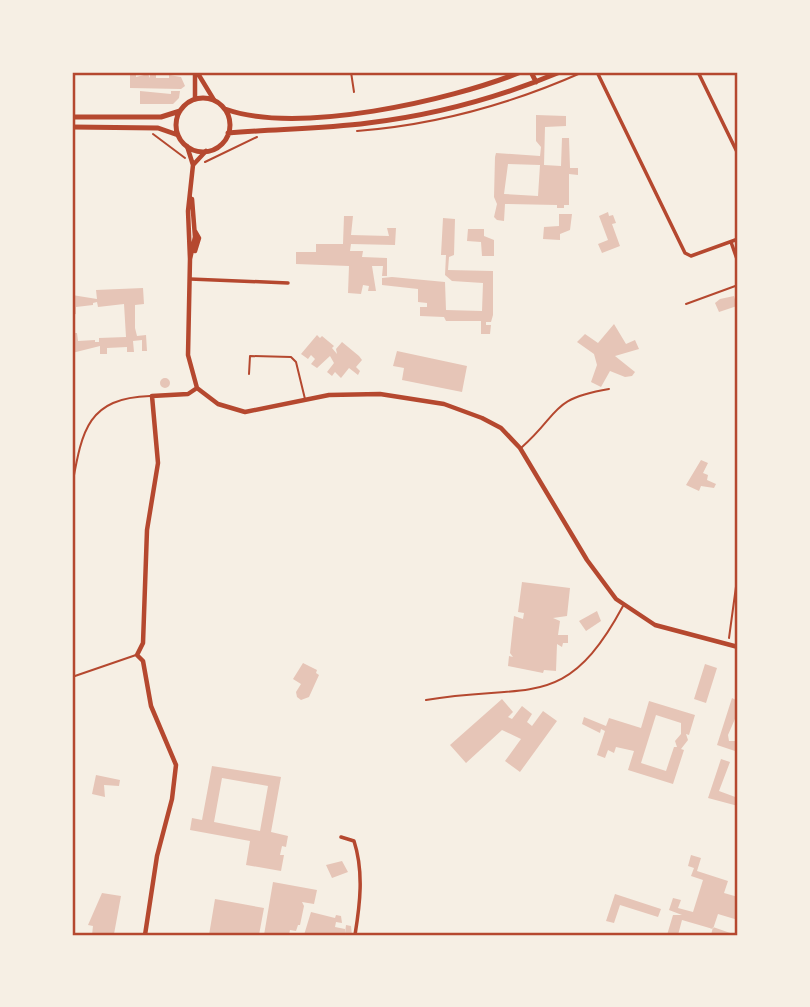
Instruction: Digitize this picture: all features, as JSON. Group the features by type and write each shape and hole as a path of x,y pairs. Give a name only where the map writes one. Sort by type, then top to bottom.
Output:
{"main road":[{"path":"72,117 161,117 180,111 195,99 214,100 225,109 261,117 354,113 425,102 521,72"},
{"path":"531,72 536,82"},
{"path":"228,133 345,126 416,116 468,104 560,72"},
{"path":"180,111 176,124 178,135 187,146 206,151 222,144 228,133 229,121 225,109"},
{"path":"72,127 158,128 178,135"}],"street":[{"path":"195,99 196,72"},
{"path":"196,72 214,100"},
{"path":"597,72 688,256 738,239"},
{"path":"698,72 738,154"},
{"path":"187,146 193,165 188,211 192,257"},
{"path":"193,165 206,151"},
{"path":"191,195 194,231 188,355 197,388 218,404 245,412 272,409 329,395 380,394 444,404 501,428 520,448 587,560 624,605 655,625 738,647"},
{"path":"731,242 738,262"},
{"path":"190,279 288,283"},
{"path":"145,935 157,856 173,792 176,765 151,706 143,661 137,654 143,643 147,530 158,463 152,396 188,394 197,388"},
{"path":"341,837 354,841 359,867 360,893 355,935"}],"lane":[{"path":"351,72 354,92"},
{"path":"687,303 738,285"},
{"path":"249,374 250,356 291,357 296,362 305,399"},
{"path":"520,448 541,431 554,410 565,400 576,394 608,389"},
{"path":"72,485 80,444 97,415 114,400 152,396"},
{"path":"426,700 540,690 559,682 594,650 624,605"},
{"path":"72,677 137,654"}],"path":[{"path":"151,133 175,148 186,160"},
{"path":"730,646 738,572"}],"building":[{"path":"130,72 136,72 136,77 148,74 150,78 150,72 156,72 156,78 169,78 169,75 181,77 185,86 181,89 130,88"},
{"path":"140,91 171,94 171,91 180,91 179,98 173,104 140,104"},
{"path":"536,115 566,116 566,126 545,127 544,165 561,166 562,138 569,138 570,168 578,168 578,175 569,174 569,205 557,208 557,205 505,204 504,221 497,220 494,217 497,204 494,197 496,153 540,156 541,147 536,141","holes":["508,164 540,165 538,196 504,194"]},
{"path":"608,212 609,216 613,215 616,223 612,224 620,246 602,253 598,244 608,240 599,216"},
{"path":"559,214 572,214 570,230 560,234 560,240 543,239 544,227 559,226"},
{"path":"344,216 353,216 351,235 389,236 387,228 396,228 395,245 351,244 350,251 363,251 362,257 387,258 387,276 382,276 383,266 372,266 376,291 368,291 369,286 363,285 361,294 348,293 349,266 296,264 296,252 316,252 316,244 343,244"},
{"path":"443,218 455,219 454,255 449,257 448,270 493,271 493,315 491,322 486,322 486,325 491,325 490,334 481,334 481,321 446,321 444,317 420,316 420,307 427,307 427,303 418,302 418,289 382,285 382,278 392,277 445,282 446,310 482,311 483,283 452,281 445,275 446,255 441,255"},
{"path":"468,229 484,229 484,236 494,240 494,256 482,256 481,242 467,241"},
{"path":"143,288 144,304 135,305 135,328 137,336 146,335 147,351 142,351 142,340 133,341 134,352 127,352 127,347 107,348 107,354 100,354 100,346 72,353 72,333 77,333 78,341 99,342 99,338 126,337 124,304 98,307 97,302 76,307 76,314 72,315 72,295 97,299 96,290"},
{"path":"734,296 737,306 719,312 715,303"},
{"path":"614,324 626,344 635,340 639,349 615,356 635,372 632,376 625,377 610,371 601,387 591,382 597,365 594,354 577,342 585,334 598,343"},
{"path":"317,335 334,346 332,348 337,354 336,349 342,342 359,356 362,360 356,367 360,371 358,375 349,368 341,378 335,372 332,376 327,372 334,363 330,356 317,368 311,364 315,359 311,355 308,359 301,354"},
{"path":"397,351 467,366 462,392 402,380 404,368 393,366"},
{"path":"165,378 169,379 169,387 165,388 161,387 160,383 161,379"},
{"path":"701,460 708,463 703,473 708,475 707,480 716,484 714,488 701,486 699,491 686,485"},
{"path":"522,582 570,588 567,616 553,618 560,621 558,635 568,635 568,643 563,643 562,647 557,644 556,671 544,670 543,673 508,666 509,656 513,657 510,653 514,616 523,619 524,613 518,612"},
{"path":"597,611 601,621 586,631 579,621"},
{"path":"303,663 317,670 319,675 309,697 301,700 296,692 301,684 293,679"},
{"path":"705,664 717,668 706,703 694,699"},
{"path":"732,698 738,701 738,712 728,735 729,741 738,741 738,752 717,745"},
{"path":"502,699 513,712 508,717 512,719 522,706 532,714 527,722 532,726 543,711 557,721 520,772 505,761 521,739 502,730 466,763 450,745"},
{"path":"649,701 695,715 689,735 686,734 688,740 681,749 684,750 673,784 628,770 634,751 616,747 614,753 608,750 605,758 597,755 605,731 601,729 600,733 582,724 584,717 606,726 609,718 641,728","holes":["656,715 681,723 681,734 675,741 677,747 674,747 666,771 641,763"]},
{"path":"721,759 730,762 719,791 738,798 738,806 708,798"},
{"path":"212,766 281,777 271,832 288,836 286,847 282,846 280,855 284,855 281,871 246,865 250,841 190,830 192,818 202,820","holes":["222,778 268,786 260,831 214,822"]},
{"path":"96,775 120,780 119,786 104,785 105,797 92,794"},
{"path":"691,855 701,858 697,871 728,881 724,893 738,897 738,920 718,914 713,929 682,920 678,935 667,935 673,915 682,915 669,910 673,898 681,900 678,908 693,912 703,880 691,876 694,868 688,866"},
{"path":"342,861 348,872 332,878 326,865"},
{"path":"273,882 317,890 314,904 302,902 304,906 300,925 296,931 290,930 289,935 264,935"},
{"path":"102,893 121,896 114,934 92,935 93,926 88,925"},
{"path":"615,894 661,909 658,917 620,905 614,923 606,921"},
{"path":"215,899 264,908 259,935 209,935"},
{"path":"311,912 335,918 336,915 341,916 342,923 336,922 335,927 345,929 345,933 346,925 351,926 352,935 304,935"},
{"path":"713,927 736,935 711,935"}]}
